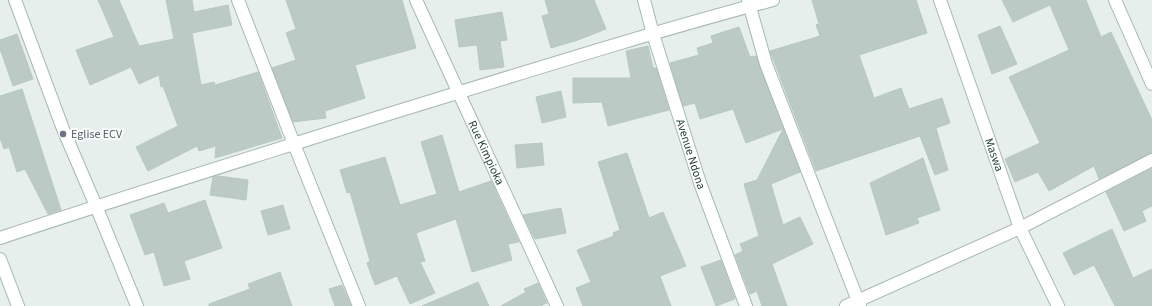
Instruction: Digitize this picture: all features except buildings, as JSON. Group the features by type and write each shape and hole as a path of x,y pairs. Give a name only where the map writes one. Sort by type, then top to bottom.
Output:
{"street":[{"path":"16,0 62,129 96,206 137,306"},
{"path":"238,0 359,306"},
{"name":"Rue Kimpioka","path":"416,0 557,306"},
{"name":"Avenue Ndona","path":"644,0 653,34 700,183 746,306"},
{"path":"0,238 96,206 749,3 773,0"},
{"name":"Maswa","path":"940,0 1020,228 1058,306"},
{"path":"1115,0 1152,84"},
{"path":"749,3 766,64 859,304"},
{"path":"846,306 859,304 1020,228 1152,160"},
{"path":"0,260 18,306"}],"place":[{"name":"Eglise ECV","path":"63,134"}]}
